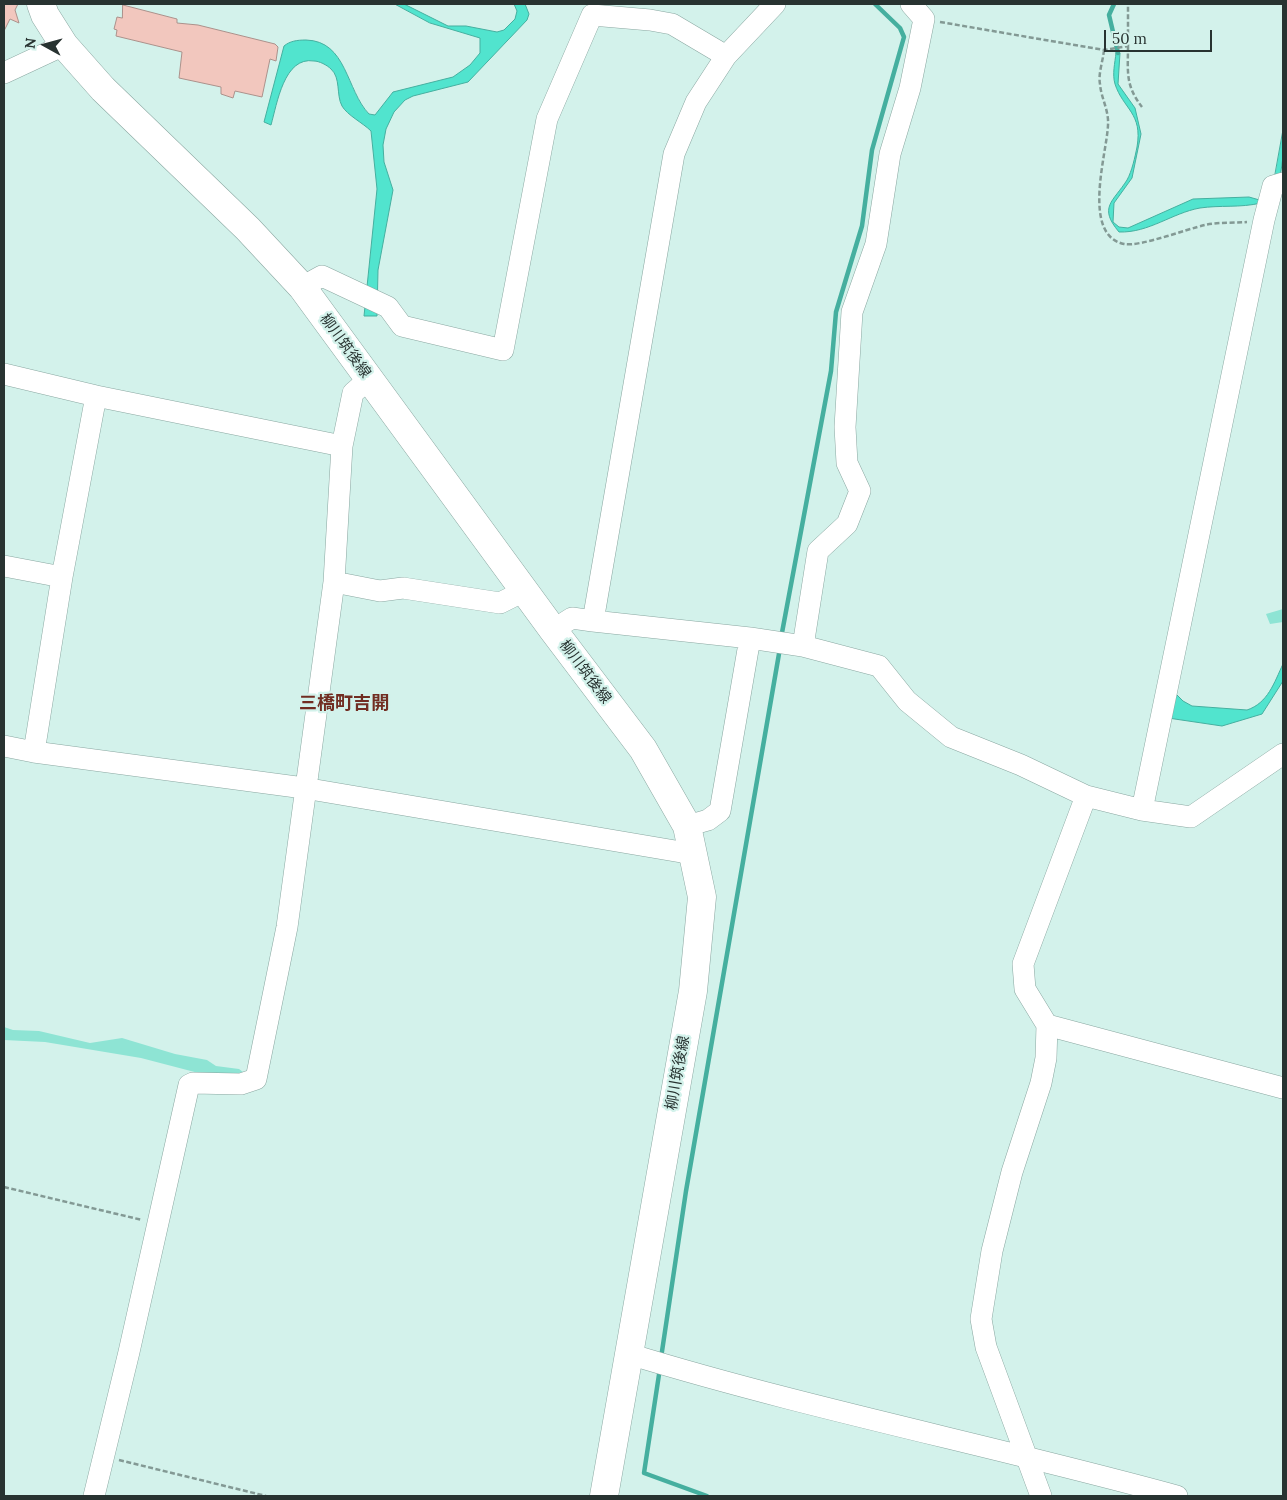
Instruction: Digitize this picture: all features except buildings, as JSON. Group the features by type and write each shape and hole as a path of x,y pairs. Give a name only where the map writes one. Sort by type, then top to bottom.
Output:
{"main road":[{"name":"柳川筑後線","path":"41,4 45,15 64,45 102,89 248,229 302,288 524,591 643,749 687,826 702,897 694,982 604,1496"}],"street":[{"path":"593,621 674,154 696,102 726,56 775,4"},
{"path":"803,646 818,551 848,524 860,491 847,463 845,427 852,312 876,244 890,154 910,88 918,12"},
{"path":"302,288 322,276 388,307 402,326 503,350 546,118 592,15 650,20 672,24 726,56"},
{"path":"4,73 64,45"},
{"path":"1142,810 1264,220 1273,186 1283,183"},
{"path":"4,374 96,396 342,446"},
{"path":"94,1496 105,1457 189,1085 193,1083 241,1084 256,1079 287,927 304,788 334,582 342,446 353,393 369,379"},
{"path":"34,752 62,577 96,396"},
{"path":"4,566 62,577"},
{"path":"334,582 380,591 403,588 500,603 524,591"},
{"path":"553,630 572,618 750,638 803,646 879,666 907,701 951,737 1021,765 1086,796 1142,810 1191,817 1283,754"},
{"path":"687,826 708,820 720,811 750,638"},
{"path":"4,746 34,752 304,788 693,854"},
{"path":"1041,1496 986,1347 982,1319 992,1252 1012,1172 1041,1083 1046,1058 1047,1025 1025,989 1022,964 1086,796"},
{"path":"1047,1025 1283,1088"},
{"path":"629,1354 694,1374 1177,1496"}],"path":[{"path":"1128,4 1128,81 1132,94 1142,107"},
{"path":"918,12 1104,50 1128,46"},
{"path":"1104,50 1100,84 1107,109 1108,125 1098,194 1099,210 1112,238 1124,244 1144,241 1208,224 1264,220"},
{"path":"4,1187 158,1224"},
{"path":"105,1457 266,1496"}],"shaded area":[{"path":"395,4 404,4 448,26 466,26 497,32 504,30 515,19 517,11 514,4 525,4 529,14 527,20 468,82 413,96 405,100 394,112 386,129 383,145 384,162 393,190 378,270 377,316 364,316 377,189 371,131 342,106 336,77 331,69 314,61 304,61 295,66 279,94 271,125 264,122 284,46 291,42 306,40 320,42 330,49 344,68 361,104 369,114 375,115 393,92 453,77 470,65 480,53 480,38 430,23"},
{"path":"1116,53 1120,53 1118,84 1135,108 1141,134 1132,178 1114,203 1113,222 1119,227 1128,228 1193,199 1249,197 1263,201 1261,203 1200,208 1140,229 1119,232 1109,216 1109,210 1113,200 1127,180 1133,164 1138,136 1135,119 1115,84"},
{"path":"1283,130 1283,157 1280,178 1275,176"},
{"path":"1283,609 1283,622 1270,624 1266,614"},
{"path":"1283,664 1283,681 1262,714 1222,726 1168,718 1172,690 1183,701 1192,706 1247,710 1254,707 1270,691"},
{"path":"4,1027 13,1030 39,1031 90,1043 122,1038 175,1054 207,1060 216,1066 239,1069 243,1072 210,1076 141,1058 45,1042 4,1040"}],"waterway":[{"path":"781,638 831,371 836,312 862,226 872,150 904,37 900,28 875,4"},
{"path":"1114,4 1109,15 1118,53"},
{"path":"661,1358 686,1191 780,648"},
{"path":"660,1368 644,1473 707,1496"}],"district":[{"name":"三橋町吉開","path":"344,704"}]}
